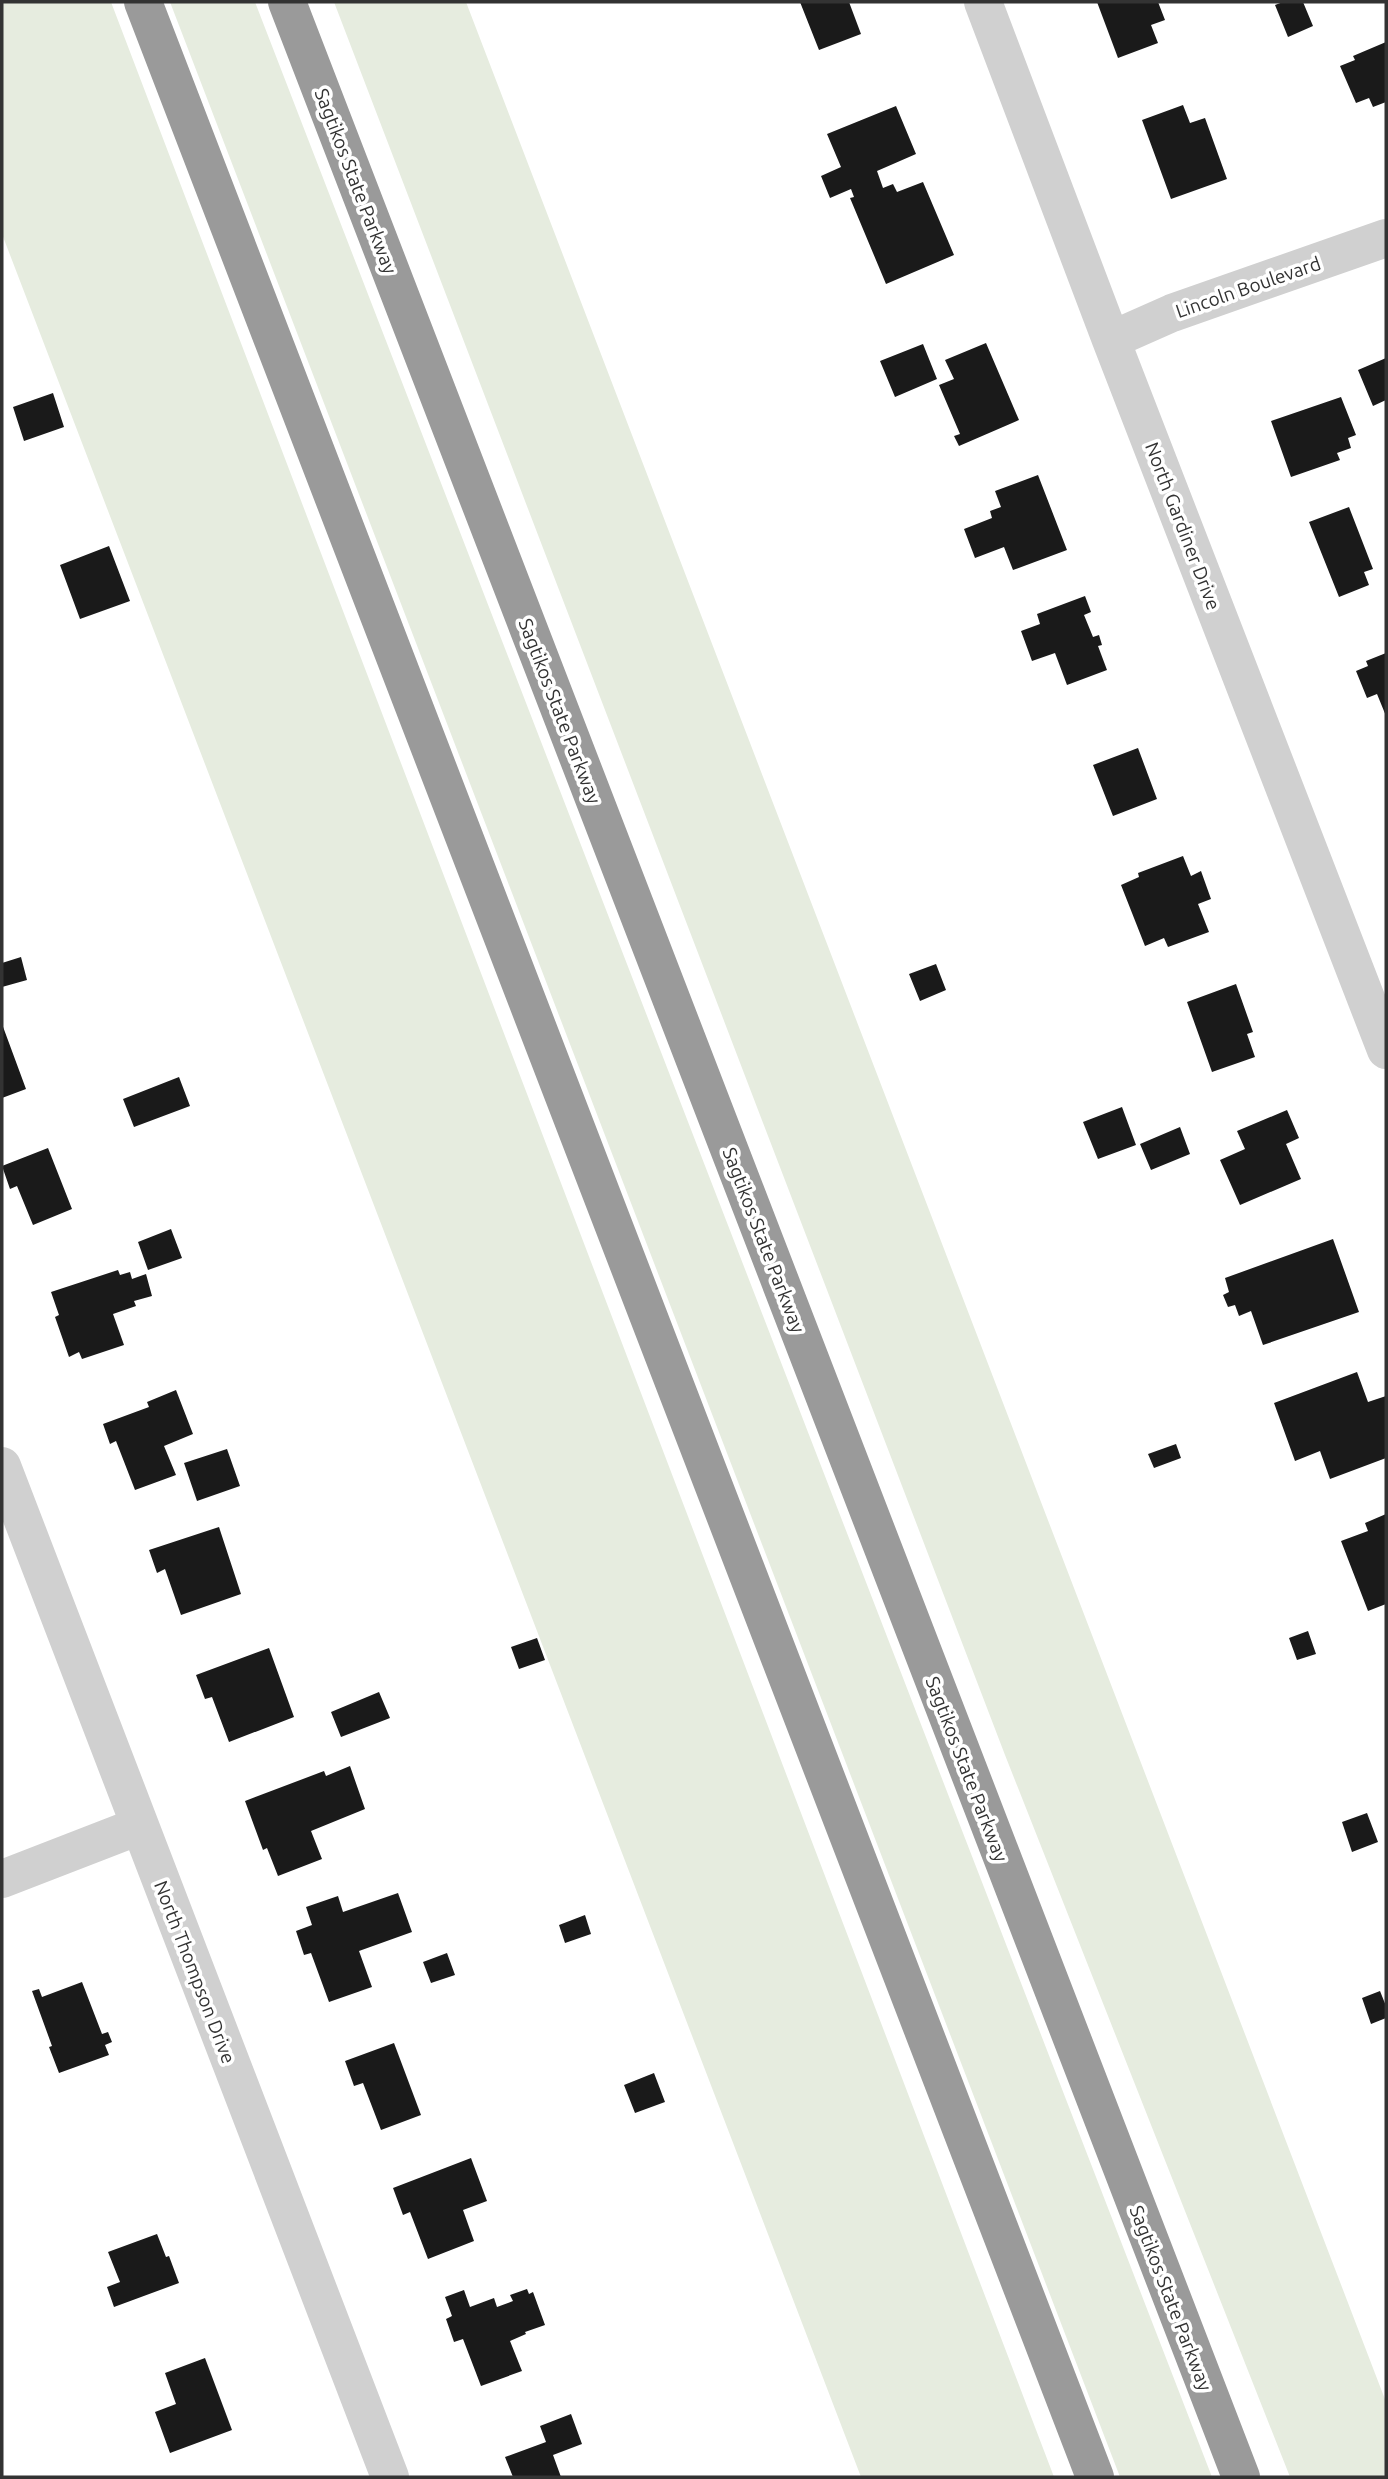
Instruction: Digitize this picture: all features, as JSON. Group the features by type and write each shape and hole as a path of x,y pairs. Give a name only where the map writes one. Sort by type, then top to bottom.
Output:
{"highway":[{"path":"143,2 1095,2477"},
{"name":"Sagtikos State Parkway","path":"287,2 1241,2477"}],"street":[{"name":"North Gardiner Drive","path":"983,2 1386,1049"},
{"name":"Lincoln Boulevard","path":"1111,340 1172,313 1386,238"},
{"name":"North Thompson Drive","path":"2,1466 390,2477"},
{"path":"2,1879 139,1826"}],"shaded area":[{"path":"2,2 111,2 1054,2477 861,2477 2,234"},
{"path":"170,2 255,2 1212,2477 1120,2477"},
{"path":"334,2 466,2 1386,2402 1386,2477 1290,2477 1005,1755"}],"building":[{"path":"800,2 849,2 861,34 819,50"},
{"path":"1097,2 1158,2 1165,20 1151,25 1158,43 1118,58"},
{"path":"1283,2 1303,2 1313,26 1288,37 1275,5"},
{"path":"1386,42 1386,102 1373,107 1369,98 1356,103 1340,66 1355,60 1353,56"},
{"path":"1183,105 1190,123 1205,118 1227,179 1171,199 1142,120"},
{"path":"896,106 916,154 877,171 883,188 893,184 897,192 923,182 954,255 886,284 850,198 854,197 851,189 830,198 821,176 841,167 827,134"},
{"path":"986,343 1019,420 959,446 954,436 960,434 939,385 954,379 945,360"},
{"path":"923,344 937,379 895,397 880,361"},
{"path":"1386,358 1386,400 1373,406 1358,370"},
{"path":"53,393 64,427 24,441 13,407"},
{"path":"1341,397 1356,435 1348,438 1351,448 1337,453 1340,460 1291,477 1271,421"},
{"path":"1038,475 1067,550 1013,570 1004,547 975,558 964,529 992,518 990,511 1001,507 995,491"},
{"path":"1349,507 1373,569 1364,572 1369,585 1339,597 1309,522"},
{"path":"109,546 130,601 80,619 60,565"},
{"path":"1085,596 1091,612 1084,615 1093,637 1099,635 1102,645 1098,646 1107,670 1067,685 1055,653 1032,661 1021,631 1040,624 1037,614"},
{"path":"1386,653 1386,716 1377,694 1367,698 1356,671 1368,666 1366,661"},
{"path":"1138,748 1157,799 1113,816 1093,765"},
{"path":"1183,856 1191,876 1201,871 1211,899 1198,904 1209,932 1168,947 1164,938 1145,946 1121,885 1139,877 1138,873"},
{"path":"21,957 27,980 2,987 2,963"},
{"path":"936,964 946,990 920,1001 909,974"},
{"path":"1236,984 1253,1032 1247,1034 1255,1057 1212,1072 1187,1002"},
{"path":"2,1024 26,1089 2,1098"},
{"path":"179,1077 190,1106 134,1127 123,1099"},
{"path":"1122,1107 1136,1145 1098,1159 1083,1122"},
{"path":"1287,1110 1299,1138 1286,1144 1301,1179 1240,1205 1220,1160 1245,1149 1237,1131"},
{"path":"1180,1127 1190,1154 1151,1170 1140,1144"},
{"path":"48,1148 72,1209 33,1225 17,1186 10,1189 2,1166"},
{"path":"171,1229 182,1258 148,1270 138,1242"},
{"path":"1333,1239 1359,1312 1263,1345 1251,1311 1239,1316 1235,1305 1228,1307 1223,1295 1229,1292 1225,1278"},
{"path":"118,1270 120,1275 130,1272 132,1279 146,1274 152,1296 134,1301 136,1306 113,1314 124,1345 82,1359 79,1352 69,1357 55,1317 59,1315 51,1292"},
{"path":"1357,1372 1368,1402 1386,1396 1386,1458 1330,1479 1320,1451 1295,1461 1274,1403"},
{"path":"176,1390 193,1434 164,1446 176,1475 135,1490 116,1441 110,1444 103,1424 149,1407 147,1402"},
{"path":"1176,1444 1181,1458 1154,1468 1148,1454"},
{"path":"227,1449 240,1486 197,1501 184,1463"},
{"path":"1386,1514 1386,1604 1368,1611 1341,1541 1368,1531 1365,1523"},
{"path":"219,1527 241,1594 181,1615 165,1569 157,1573 149,1550"},
{"path":"1308,1631 1316,1654 1297,1660 1289,1638"},
{"path":"537,1638 545,1660 519,1669 511,1647"},
{"path":"269,1648 294,1717 229,1742 212,1697 205,1699 196,1675"},
{"path":"379,1692 390,1718 341,1737 331,1712"},
{"path":"350,1766 365,1809 311,1831 322,1859 278,1876 267,1848 263,1850 245,1801 324,1771 326,1776"},
{"path":"1367,1813 1378,1842 1352,1852 1342,1822"},
{"path":"398,1893 412,1932 359,1951 372,1987 329,2002 311,1953 304,1955 296,1931 312,1925 306,1907 338,1896 343,1912"},
{"path":"585,1915 591,1934 565,1943 559,1925"},
{"path":"447,1953 455,1975 431,1983 423,1962"},
{"path":"82,1982 102,2034 108,2032 112,2042 105,2045 109,2055 59,2073 32,1991 39,1989 42,1997"},
{"path":"1380,1991 1386,2006 1386,2018 1371,2024 1362,1998"},
{"path":"394,2043 421,2115 381,2130 363,2083 354,2086 345,2061"},
{"path":"654,2073 665,2102 635,2113 624,2085"},
{"path":"471,2158 487,2201 463,2210 474,2241 428,2259 410,2212 403,2215 393,2188"},
{"path":"157,2234 179,2283 114,2307 107,2287 120,2282 108,2252"},
{"path":"527,2289 529,2294 533,2292 545,2325 510,2341 522,2371 481,2386 463,2339 454,2342 446,2319 452,2316 445,2297 464,2290 470,2307 494,2298 497,2307 513,2301 510,2295"},
{"path":"205,2358 232,2430 170,2453 155,2412 176,2404 165,2373"},
{"path":"571,2414 582,2444 553,2455 561,2477 513,2477 505,2457 546,2442 540,2426"}]}
